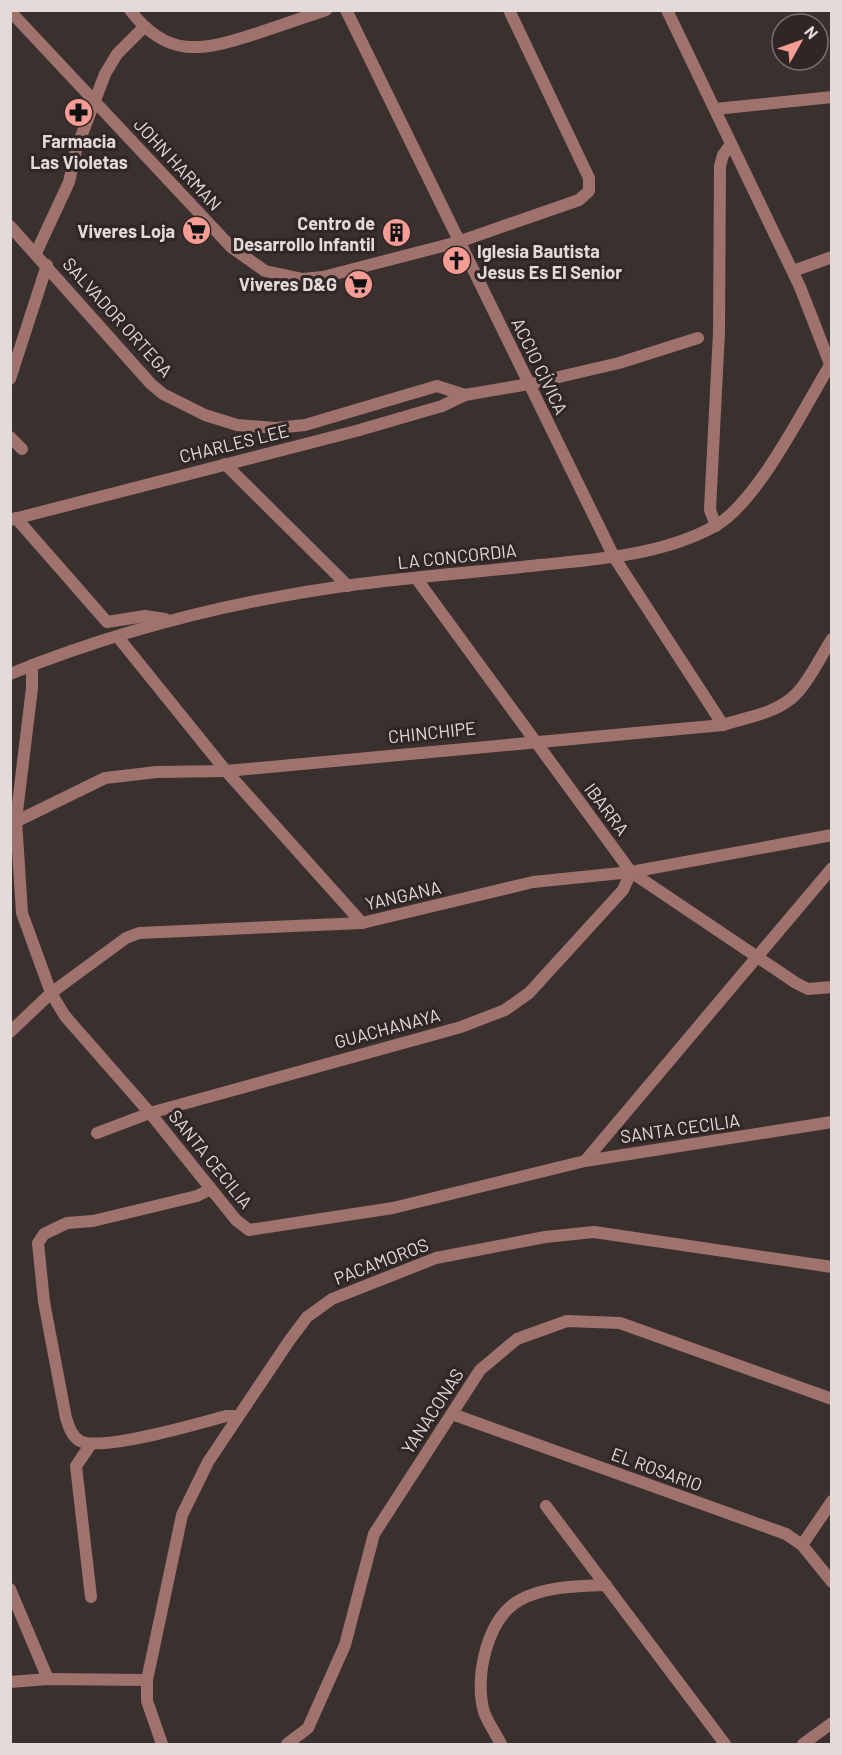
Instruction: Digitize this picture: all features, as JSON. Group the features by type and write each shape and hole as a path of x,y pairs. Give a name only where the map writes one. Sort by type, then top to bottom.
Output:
{"street":[{"path":"130,10 143,28 166,43 197,49 217,46 326,10"},
{"name":"ACCIO CÍVICA","path":"346,10 614,557 723,724"},
{"name":"JOHN HARMAN","path":"10,11 231,247 265,272 303,279 339,274 458,242 579,200 589,191 589,178 509,10"},
{"path":"667,10 793,271 831,367"},
{"path":"36,253 69,182 76,150 94,100 117,54 143,28"},
{"path":"715,109 831,97"},
{"path":"716,526 710,510 719,332 720,166 723,155 732,144"},
{"name":"SALVADOR ORTEGA","path":"10,226 151,384 163,394 219,421 254,427 305,426 437,386 465,395 529,384 619,363 698,338"},
{"path":"793,271 831,257"},
{"path":"10,379 47,265"},
{"name":"LA CONCORDIA","path":"10,674 167,620 348,586 614,557 675,543 716,526 737,510 755,488 831,367"},
{"name":"CHARLES LEE","path":"13,519 356,431 442,406 465,395"},
{"path":"10,437 22,449"},
{"path":"225,464 348,586"},
{"path":"13,519 107,622 158,616 167,620"},
{"name":"IBARRA","path":"416,578 631,872 755,957 808,988 831,987"},
{"path":"117,636 225,771 362,923"},
{"name":"CHINCHIPE","path":"13,822 105,778 157,772 225,771 723,724 776,708 788,701 797,693 831,639"},
{"name":"SANTA CECILIA","path":"32,665 32,688 13,822 22,913 51,993 64,1016 150,1113 236,1220 249,1230 393,1208 585,1161 831,1122"},
{"name":"YANGANA","path":"10,1032 51,993 126,938 139,933 362,923 533,882 631,872 831,835"},
{"path":"585,1161 755,957 811,895 831,868"},
{"name":"GUACHANAYA","path":"97,1133 150,1113 461,1027 505,1010 529,993 545,976 623,890 631,872"},
{"path":"211,1189 197,1196 93,1221 67,1223 44,1234 38,1243 44,1302 66,1418 72,1434 80,1441 91,1444 182,1428 226,1416 238,1416"},
{"name":"PACAMOROS","path":"162,1744 147,1701 147,1680 182,1515 208,1462 238,1416 307,1317 332,1299 436,1258 545,1237 594,1232 831,1267"},
{"name":"YANACONAS","path":"287,1744 308,1728 345,1645 374,1534 480,1370 517,1340 567,1321 620,1323 831,1399"},
{"name":"EL ROSARIO","path":"452,1414 786,1534 802,1545 831,1582"},
{"path":"91,1444 76,1466 92,1597"},
{"path":"802,1545 831,1501"},
{"path":"546,1506 725,1744"},
{"path":"501,1744 484,1711 481,1667 494,1628 506,1610 521,1599 564,1587 606,1585"},
{"path":"10,1589 48,1679"},
{"path":"10,1682 48,1679 147,1680"},
{"path":"803,1744 831,1723"}],"place":[{"name":"Farmacia Las Violetas","path":"79,112"},
{"name":"Viveres Loja","path":"196,231"},
{"name":"Centro de Desarrollo Infantil","path":"396,233"},
{"name":"Iglesia Bautista Jesus Es El Senior","path":"456,261"},
{"name":"Viveres D&G","path":"358,284"}]}
